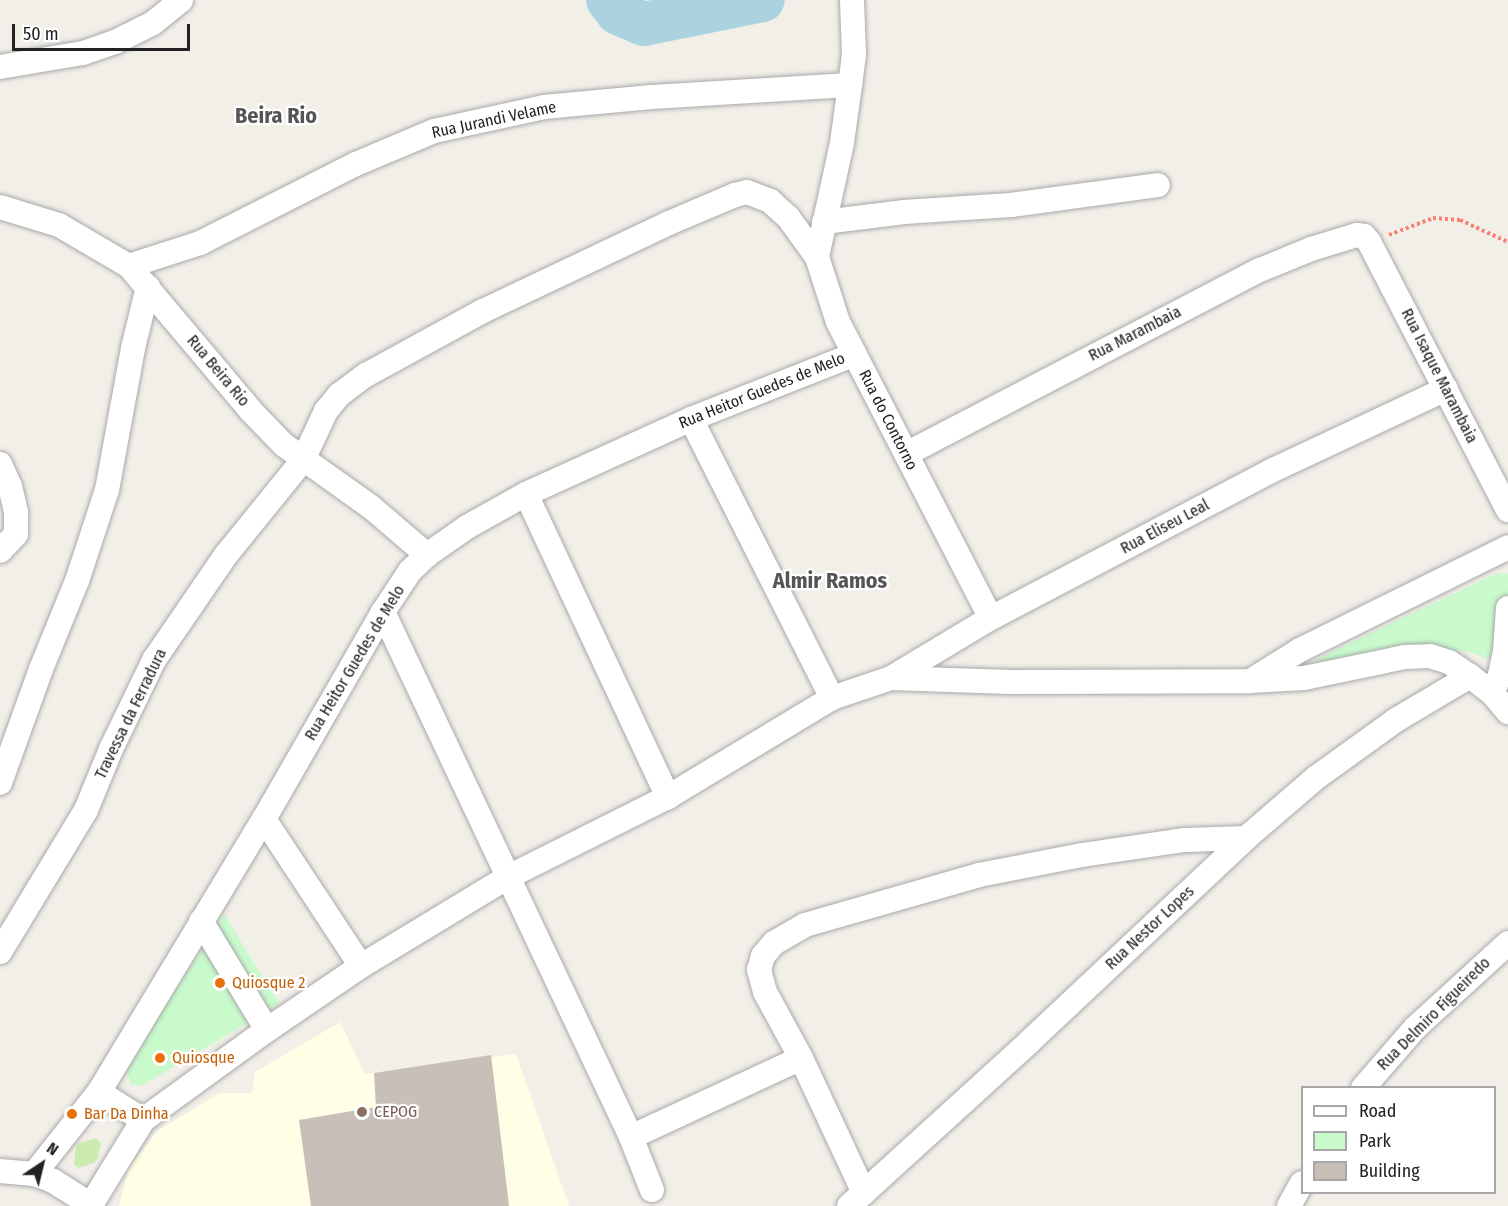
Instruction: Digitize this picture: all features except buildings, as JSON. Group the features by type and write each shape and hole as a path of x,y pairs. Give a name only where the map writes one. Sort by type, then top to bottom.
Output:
{"street":[{"path":"0,68 83,53 115,42 153,23 181,0"},
{"name":"Rua do Contorno","path":"853,3 854,54 842,143 817,257 838,322 991,618"},
{"name":"Rua Jurandi Velame","path":"129,266 200,243 356,164 434,131 544,107 652,97 850,85"},
{"path":"824,222 904,212 1011,205 1158,185"},
{"name":"Travessa da Ferradura","path":"0,952 86,810 111,749 154,660 226,555 303,460 326,411 339,395 366,375 483,311 720,201 747,192 770,201 788,217 817,257"},
{"name":"Rua Beira Rio","path":"0,207 59,225 129,266 251,411 284,445 371,507 427,555"},
{"name":"Rua Marambaia","path":"906,454 1260,270 1348,237 1364,236 1369,242"},
{"name":"Rua Isaque Marambaia","path":"1369,242 1508,510"},
{"path":"0,783 41,669 78,581 107,490 133,348 148,287"},
{"name":"Rua Heitor Guedes de Melo","path":"34,1174 99,1092 264,819 383,612 411,571 427,555 467,527 526,494 691,419 855,354"},
{"name":"Rua Eliseu Leal","path":"891,678 991,618 1273,470 1446,389"},
{"path":"691,419 832,698"},
{"path":"0,464 12,495 16,513 16,534 0,550"},
{"path":"526,494 668,796"},
{"path":"1250,681 1300,650 1508,547"},
{"path":"1492,693 1500,675 1505,652 1508,608"},
{"path":"383,612 631,1137 652,1190"},
{"path":"0,1171 34,1174 52,1181 92,1205 144,1120 267,1030 361,966 508,877 668,796 832,698 891,678 1011,682 1250,681 1304,678 1405,657 1430,656 1449,662 1470,676 1492,693 1508,712"},
{"name":"Rua Nestor Lopes","path":"857,1200 1246,838 1363,742 1470,676"},
{"path":"264,819 361,966"},
{"path":"857,1200 801,1058 765,992 759,970 763,956 774,943 805,925 979,875 1082,855 1185,840 1246,838"},
{"path":"201,921 267,1030"},
{"name":"Rua Delmiro Figueiredo","path":"1365,1086 1415,1028 1508,943"},
{"path":"631,1137 801,1058"},
{"path":"99,1092 144,1120"},
{"path":"1289,1206 1301,1185"}],"path":[{"path":"1369,242 1433,218 1460,220 1508,242"}],"shaded area":[{"name":"CEPOG","path":"340,1022 365,1074 516,1054 569,1206 119,1206 129,1168 157,1131 220,1093 252,1093 255,1072"}],"green space":[{"path":"1497,573 1508,574 1508,659 1494,661 1470,652 1434,649 1313,664 1323,656"},
{"path":"224,914 279,1004 143,1085 132,1085 126,1073 131,1059"},
{"path":"96,1138 101,1143 98,1158 94,1163 78,1168 74,1164 76,1147 79,1143"}],"waterway":[{"path":"608,0 618,13 644,24 763,0"}],"place":[{"name":"Quiosque 2","path":"220,983"},
{"name":"Quiosque","path":"160,1058"},
{"name":"CEPOG","path":"362,1112"},
{"name":"Bar Da Dinha","path":"72,1114"}],"district":[{"name":"Beira Rio","path":"276,116"},
{"name":"Almir Ramos","path":"830,581"}]}
